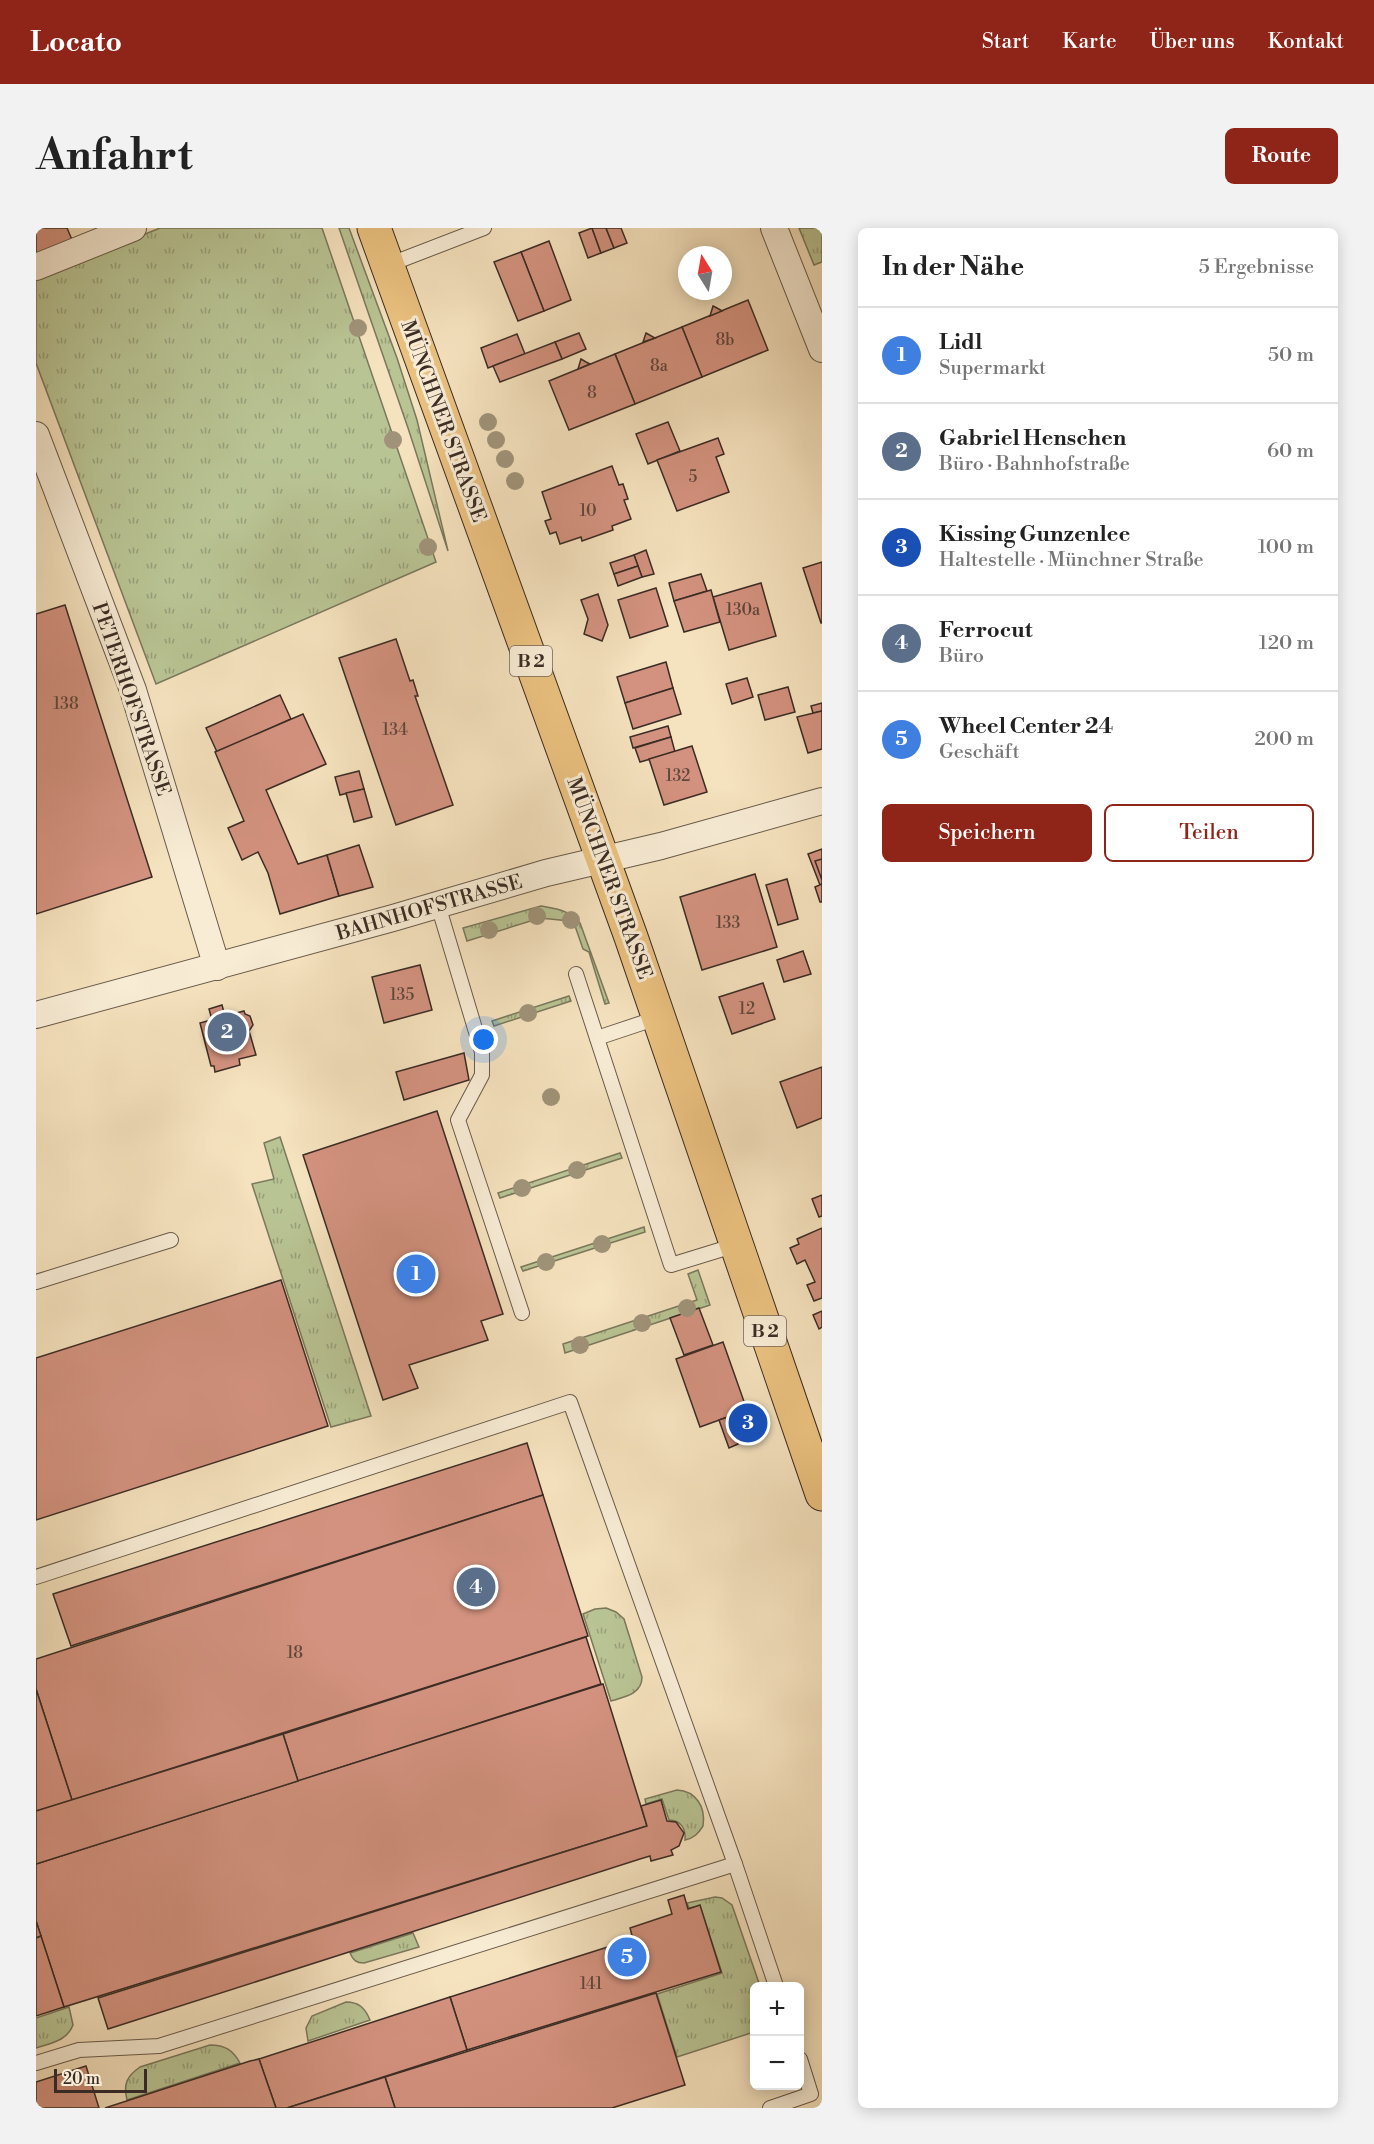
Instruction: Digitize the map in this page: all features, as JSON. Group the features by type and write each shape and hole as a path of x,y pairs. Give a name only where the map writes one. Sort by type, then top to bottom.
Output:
{"main road":[{"name":"MÜNCHNER STRASSE","path":"374,228 660,1017 822,1494"}],"street":[{"path":"36,267 133,228"},
{"path":"774,228 822,349"},
{"name":"PETERHOFSTRASSE","path":"36,435 133,690 216,967"},
{"name":"BAHNHOFSTRASSE","path":"36,1015 216,967 526,879 732,827 822,801"}],"lane":[{"path":"388,265 484,228"},
{"path":"438,905 482,1052 482,1075 458,1120 522,1313"},
{"path":"576,974 671,1265 736,1245"},
{"path":"597,1038 660,1017"},
{"path":"36,1282 171,1240"},
{"path":"36,1577 570,1402 735,1864 775,1982"},
{"path":"36,2063 79,2050 159,2046 735,1864"},
{"path":"771,2108 811,2094 804,2072"}],"green space":[{"path":"160,228 322,228 436,562 156,684 36,363 36,278"},
{"path":"339,228 349,228 397,358 417,420 448,551 408,428"},
{"path":"799,228 822,228 822,262 814,265"},
{"path":"541,906 567,913 580,923 609,1003 605,1004 589,952 583,949 574,923 570,921 540,918 467,941 463,928"},
{"path":"569,996 571,1001 494,1026 492,1021"},
{"path":"280,1137 371,1416 331,1427 252,1184 274,1179 264,1143"},
{"path":"620,1153 622,1158 500,1198 498,1193"},
{"path":"644,1227 645,1232 523,1271 521,1267"},
{"path":"698,1270 710,1305 565,1353 563,1344 697,1300 688,1274"},
{"path":"606,1608 616,1612 624,1619 642,1677 636,1691 611,1701 583,1614 595,1609"},
{"path":"677,1790 690,1793 698,1801 703,1812 703,1826 696,1835 685,1840 684,1829 680,1823 669,1820 662,1799 646,1804 645,1799"},
{"path":"715,1897 722,1898 732,1905 759,1982 750,1982 750,2033 677,2057 657,1994 722,1973 700,1906 689,1908 687,1903"},
{"path":"413,1933 419,1947 364,1963 355,1961 350,1953"},
{"path":"346,2002 361,2006 370,2020 308,2041 306,2028 312,2016"},
{"path":"69,2007 73,2025 67,2035 58,2041 36,2048 36,2018"},
{"path":"210,2045 228,2049 240,2063 127,2100 127,2081 140,2067"}],"building":[{"path":"36,228 67,228 73,242 36,257"},
{"path":"592,228 601,253 588,258 579,233"},
{"path":"592,228 606,228 614,248 601,253"},
{"path":"606,228 621,228 627,243 614,248"},
{"path":"549,241 571,300 544,311 521,252"},
{"path":"521,252 544,311 518,321 494,262"},
{"path":"748,300 768,350 702,377 682,327"},
{"path":"713,306 722,311 710,316"},
{"path":"682,327 702,377 635,404 615,354"},
{"path":"579,333 586,349 562,359 555,342"},
{"path":"646,333 655,338 643,342"},
{"path":"517,334 525,354 488,368 481,348"},
{"path":"555,342 562,359 500,382 493,366"},
{"path":"615,354 635,404 569,430 549,381"},
{"path":"581,359 590,364 578,369"},
{"path":"668,422 680,451 648,464 636,434"},
{"path":"718,438 724,454 716,457 729,492 677,511 657,460"},
{"path":"612,466 619,485 623,484 628,499 624,500 631,519 612,526 613,530 582,541 581,537 560,544 556,532 550,534 545,521 551,519 542,492"},
{"path":"646,550 654,574 642,577 634,555"},
{"path":"634,555 638,566 614,574 610,563"},
{"path":"822,562 822,623 821,623 803,568"},
{"path":"638,566 642,577 618,586 614,574"},
{"path":"701,574 707,591 674,601 669,583"},
{"path":"761,583 776,636 729,650 713,597"},
{"path":"656,588 668,626 630,638 618,600"},
{"path":"711,590 720,622 684,632 674,601"},
{"path":"598,594 608,625 602,641 584,634 588,619 581,600"},
{"path":"65,605 152,877 36,914 36,614"},
{"path":"396,639 410,681 413,680 418,696 415,696 453,805 396,825 339,658"},
{"path":"666,662 673,688 625,703 617,677"},
{"path":"747,678 753,697 732,704 726,684"},
{"path":"788,687 795,712 765,720 758,695"},
{"path":"673,688 681,714 633,729 625,703"},
{"path":"280,695 291,719 217,752 206,728"},
{"path":"822,703 822,711 813,713 811,706"},
{"path":"822,711 822,749 808,753 797,717"},
{"path":"303,714 326,764 266,790 298,864 327,855 339,896 280,914 268,873 258,852 242,860 228,828 244,821 215,752"},
{"path":"668,726 671,737 633,748 630,737"},
{"path":"671,737 675,752 640,762 635,748"},
{"path":"692,746 707,792 664,805 649,759"},
{"path":"359,771 364,789 340,795 335,777"},
{"path":"364,789 372,817 354,822 346,793"},
{"path":"359,845 373,887 339,896 327,855"},
{"path":"822,849 822,884 820,885 808,854"},
{"path":"822,859 822,880 815,861"},
{"path":"755,874 777,947 702,970 680,897"},
{"path":"787,879 798,919 778,925 766,885"},
{"path":"822,884 822,902 820,902 815,887"},
{"path":"803,951 811,974 784,982 777,960"},
{"path":"420,965 432,1010 384,1023 372,977"},
{"path":"763,983 775,1019 732,1034 719,997"},
{"path":"222,1005 225,1016 212,1020 209,1009"},
{"path":"244,1011 250,1016 253,1025 249,1031 256,1055 239,1059 240,1065 215,1072 214,1066 211,1066 200,1023"},
{"path":"464,1053 469,1080 404,1100 396,1072"},
{"path":"822,1067 822,1118 797,1128 780,1082"},
{"path":"437,1111 503,1314 481,1321 488,1340 409,1365 418,1388 383,1400 303,1155"},
{"path":"822,1195 822,1216 819,1217 812,1199"},
{"path":"822,1228 822,1298 814,1301 807,1285 815,1282 805,1260 797,1264 790,1248 799,1244 797,1239"},
{"path":"281,1280 328,1426 36,1520 36,1358"},
{"path":"699,1308 713,1345 684,1355 670,1318"},
{"path":"822,1311 822,1327 819,1329 813,1315"},
{"path":"723,1342 747,1410 700,1427 676,1359"},
{"path":"728,1417 738,1444 729,1448 719,1420"},
{"path":"745,1425 750,1439 744,1440 739,1426"},
{"path":"527,1443 543,1495 71,1646 53,1594"},
{"path":"543,1495 588,1636 72,1800 36,1689 36,1659"},
{"path":"586,1637 601,1684 298,1781 283,1734"},
{"path":"603,1684 647,1826 64,2007 36,1921 36,1864"},
{"path":"36,1689 72,1800 36,1811"},
{"path":"283,1734 298,1781 36,1864 36,1811"},
{"path":"661,1800 667,1821 676,1822 684,1833 679,1846 671,1850 673,1855 651,1861 650,1856 640,1859 108,2029 98,1998 647,1826 641,1806"},
{"path":"684,1895 688,1909 700,1905 721,1972 467,2050 450,1997 633,1939 630,1928 672,1914 668,1900"},
{"path":"36,1921 41,1936 36,1938"},
{"path":"41,1936 64,2007 36,2016 36,1938"},
{"path":"656,1993 685,2085 612,2108 395,2108 385,2077"},
{"path":"450,1997 467,2050 287,2108 276,2108 259,2059"},
{"path":"259,2059 276,2108 105,2108 250,2061"},
{"path":"86,2066 99,2108 36,2108 36,2082"},
{"path":"385,2077 395,2108 287,2108"}],"place":[{"name":"Gabriel Henschen","path":"227,1032"},
{"name":"Lidl","path":"416,1274"},
{"name":"Kissing Gunzenlee","path":"748,1423"},
{"name":"Ferrocut","path":"476,1587"},
{"name":"Wheel Center 24","path":"627,1957"}]}
